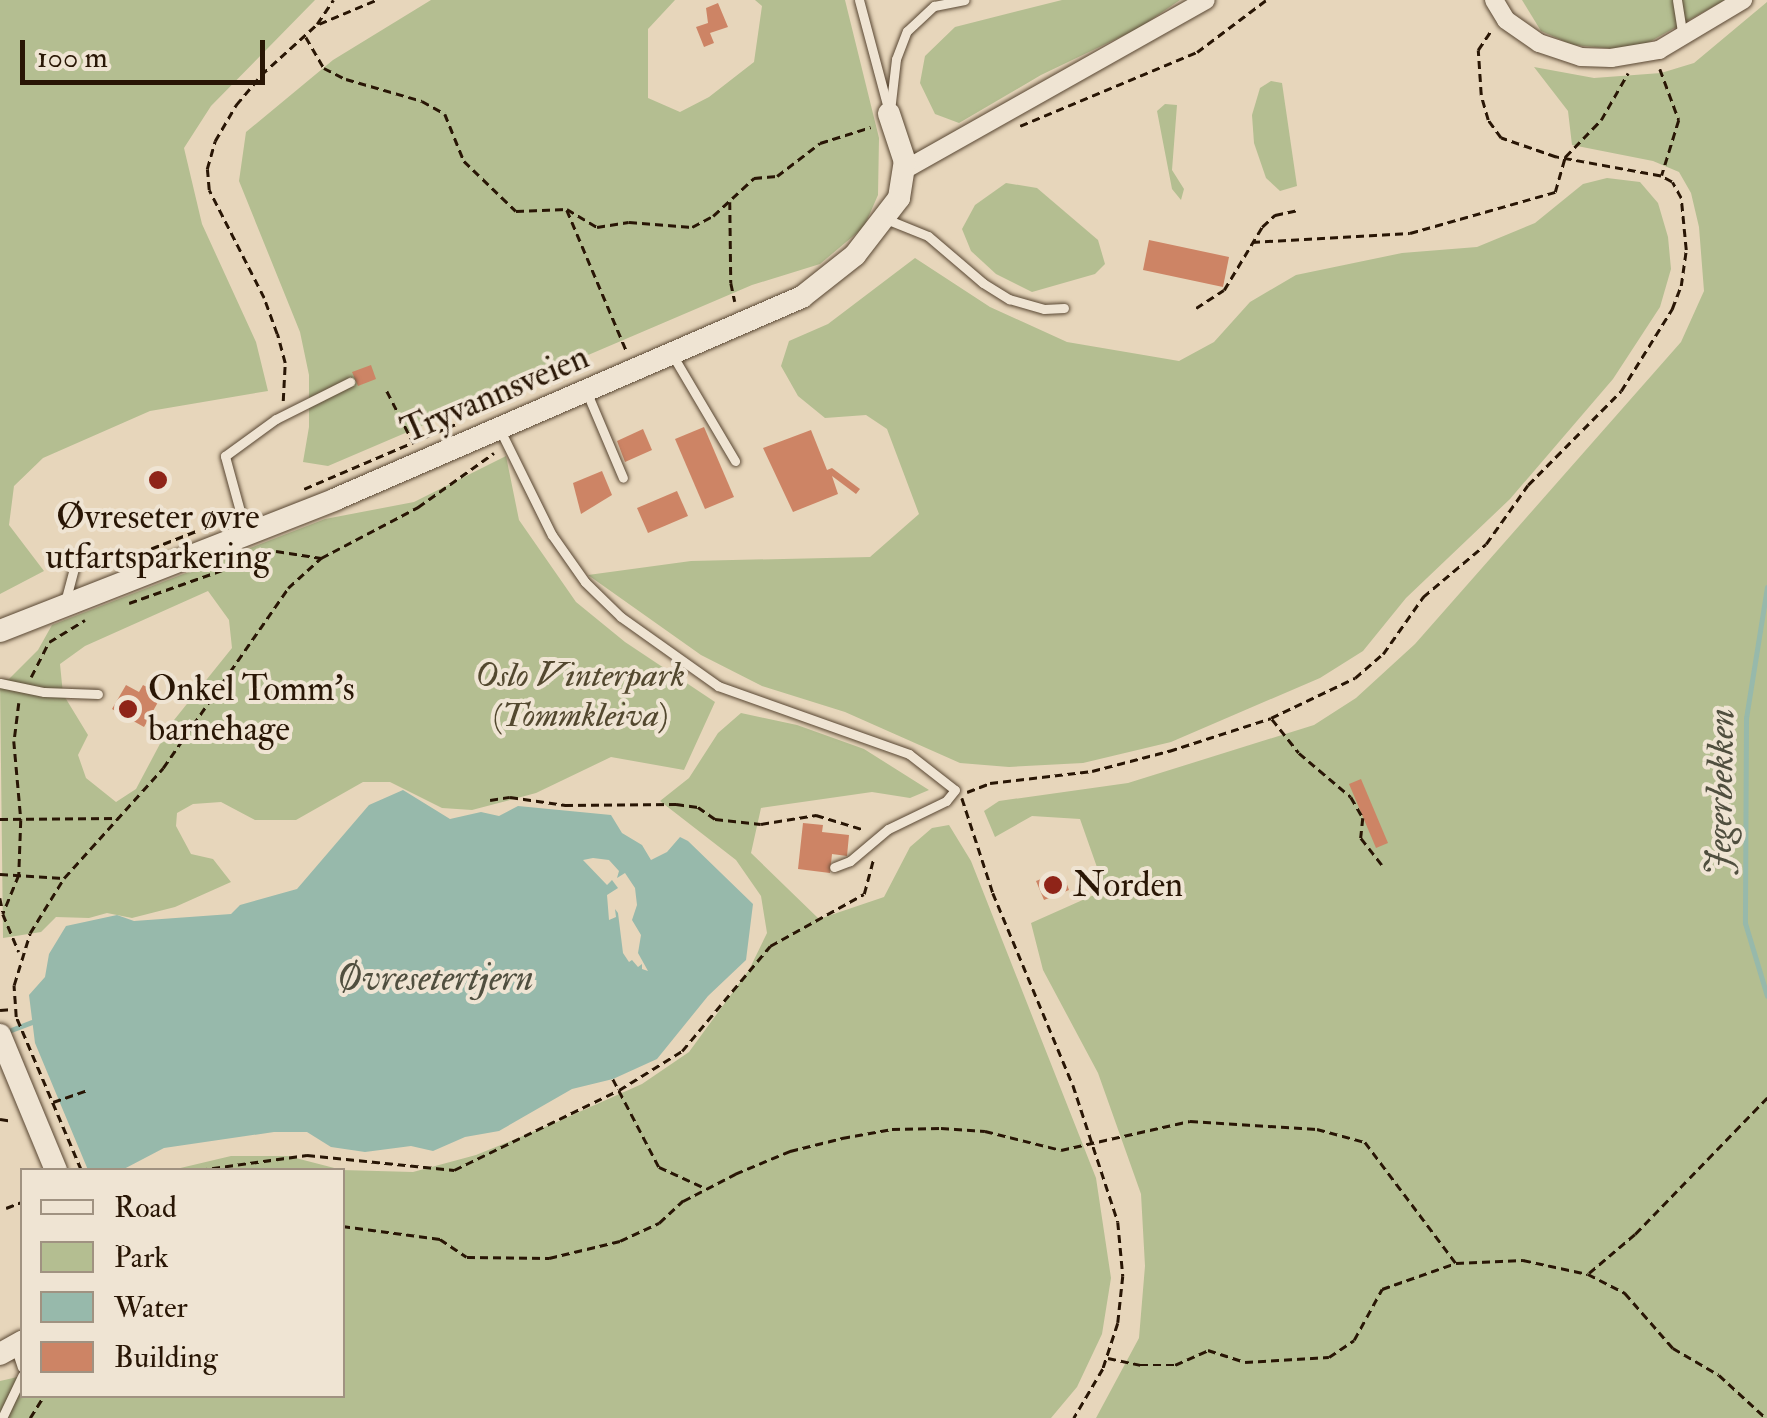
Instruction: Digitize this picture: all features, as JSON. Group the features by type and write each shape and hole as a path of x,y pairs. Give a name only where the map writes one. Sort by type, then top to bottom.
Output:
{"street":[{"path":"890,116 906,169 1206,0"},
{"path":"1494,0 1506,20 1551,49 1581,57 1630,57 1652,52 1742,0"},
{"name":"Tryvannsveien","path":"0,631 504,437 586,392 817,288 855,255 886,219 899,198 906,169"},
{"path":"13,1030 20,1094 55,1168"}],"lane":[{"path":"859,0 890,116"},
{"path":"890,116 896,59 908,31 934,6 964,0"},
{"path":"1676,0 1683,36"},
{"path":"886,219 928,236 983,283 1009,298 1044,309 1064,308"},
{"path":"672,356 735,460"},
{"path":"247,536 225,456 280,418 350,382"},
{"path":"586,392 623,478"},
{"path":"504,437 543,520 577,571 608,606 668,654 729,692 910,754 958,792 939,806 880,835 850,861 834,867"},
{"path":"64,607 77,557"},
{"path":"0,683 24,689 98,694"},
{"path":"2,1418 20,1380"}],"path":[{"path":"280,418 286,377 282,351 264,298 214,201 208,169 216,141 236,104 261,74 306,36 332,0"},
{"path":"317,24 374,0"},
{"path":"1012,130 1197,52 1266,0"},
{"path":"1074,1418 1108,1358 1121,1305 1121,1242 1110,1188 993,893 958,792 990,782 1067,776 1120,764 1271,718 1343,685 1372,666 1423,597 1486,544 1528,485 1620,391 1672,309 1681,286 1686,250 1681,198 1662,176 1506,142 1488,120 1481,95 1478,50 1492,30 1506,20"},
{"path":"306,36 324,68 346,80 422,100 446,114 464,161 516,211 567,209 597,227 629,222 692,228 754,178 784,173 820,143 890,116"},
{"path":"1652,52 1672,94 1679,120 1662,176"},
{"path":"1252,242 1410,233 1556,192 1566,157 1620,93 1630,57"},
{"path":"730,199 730,283 736,304"},
{"path":"567,209 617,334 627,351 640,346"},
{"path":"1196,308 1224,290 1252,242 1275,216 1299,210"},
{"path":"726,308 750,298"},
{"path":"388,391 413,442"},
{"path":"299,491 470,418"},
{"path":"80,1168 52,1102 13,1030 20,953 64,878 163,768 288,588 321,558 418,507 504,437"},
{"path":"121,561 205,528"},
{"path":"114,607 276,551 321,558"},
{"path":"2,912 19,875 15,711 49,642 98,614"},
{"path":"1271,718 1299,752 1351,798 1362,818 1361,838 1382,865"},
{"path":"215,1168 308,1156 454,1170 619,1090 682,1051 770,946 864,894 880,835 816,816 761,824 715,819 698,806 676,804 566,806 510,797 490,800"},
{"path":"0,819 119,818"},
{"path":"0,874 64,878"},
{"path":"0,898 20,953"},
{"path":"0,1010 14,1009"},
{"path":"612,1079 659,1167 707,1189"},
{"path":"52,1102 88,1090"},
{"path":"1588,1274 1635,1234 1767,1098"},
{"path":"345,1226 440,1239 467,1257 548,1258 620,1242 659,1223 707,1189 790,1151 892,1129 985,1131 1062,1150 1190,1120 1317,1130 1365,1142 1456,1263"},
{"path":"6,1208 20,1203"},
{"path":"1108,1358 1140,1365 1175,1365 1208,1350 1244,1362 1329,1357 1354,1340 1382,1289 1456,1263 1524,1260 1588,1274 1625,1294 1673,1348 1719,1375 1766,1418"}],"green space":[{"path":"0,0 315,0 211,106 184,148 202,224 256,342 268,391 150,411 43,458 14,486 9,525 44,571 0,594"},
{"path":"431,0 675,0 648,29 648,98 680,112 709,97 754,62 762,6 755,0 845,0 879,138 878,195 864,227 820,264 752,285 328,466 303,462 309,427 309,375 300,332 239,181 246,132 333,60"},
{"path":"1062,0 1180,0 1139,28 1041,75 959,123 935,114 920,83 925,56 955,27"},
{"path":"1522,0 1725,0 1642,46 1617,49 1573,45 1541,31"},
{"path":"1767,2 1767,1418 1096,1418 1139,1338 1145,1266 1141,1194 1098,1073 1043,970 1031,923 1105,890 1080,819 1032,816 995,837 984,811 999,801 1128,783 1314,725 1356,698 1415,644 1681,342 1704,291 1699,227 1691,193 1679,172 1653,161 1572,145 1568,111 1534,67 1594,78 1661,73 1694,63"},
{"path":"1271,81 1282,83 1297,186 1280,191 1266,178 1254,143 1252,115 1260,88"},
{"path":"1165,104 1177,105 1172,170 1184,189 1181,200 1172,189 1157,111"},
{"path":"1607,178 1640,182 1658,203 1668,237 1671,269 1660,307 1613,379 1510,499 1406,598 1363,651 1320,678 1171,742 1083,763 1009,767 960,763 845,712 762,686 701,655 588,575 691,561 870,557 919,514 887,429 866,415 825,418 798,396 781,366 789,341 828,324 915,258 990,307 1067,342 1179,361 1214,342 1250,302 1296,275 1402,253 1477,247 1535,223 1583,184"},
{"path":"1006,183 1037,188 1098,240 1105,264 1095,274 1032,292 996,274 971,251 962,229 975,205"},
{"name":"Oslo Vinterpark (Tommkleiva)","path":"506,456 519,520 576,602 625,642 715,702 684,770 611,757 536,793 472,810 442,808 390,782 363,782 296,820 255,820 221,802 193,804 177,813 176,826 191,854 213,859 231,882 175,907 132,918 107,913 89,918 56,917 41,932 3,938 0,680 9,679 38,650 52,625 325,519 414,502","holes":["208,591 229,620 232,648 170,725 136,789 116,802 86,778 78,755 88,735 63,694 60,664 85,646"]},
{"path":"741,713 797,725 864,749 929,790 910,798 872,792 761,808 751,853 819,919 884,897 910,847 932,828 949,825 971,861 1096,1178 1111,1278 1102,1334 1077,1387 1051,1418 0,1418 0,1381 20,1376 20,1398 345,1398 345,1170 413,1172 476,1155 642,1084 689,1052 749,970 767,933 761,896 736,860 660,801 689,778 718,733"},
{"path":"231,1156 288,1156 334,1168 180,1168"}],"water":[{"name":"Øvresetertjern","path":"403,790 450,819 481,812 499,816 518,806 611,815 622,833 642,845 651,860 667,852 680,837 753,904 746,960 708,996 657,1059 613,1079 572,1089 499,1131 465,1137 433,1151 411,1146 365,1152 331,1147 307,1132 274,1132 164,1148 126,1168 87,1168 35,1043 29,995 45,977 49,954 66,926 117,915 134,921 231,914 240,905 297,889 369,805","holes":["583,860 609,860 619,871 617,878 625,873 635,888 637,905 632,920 641,935 638,953 648,971 642,969 642,964 638,967 632,960 629,962 623,953 615,909 616,917 609,920 607,895 618,888 612,880 607,885"]}],"building":[{"path":"718,3 728,27 710,33 714,43 704,47 696,27 708,23 706,8"},
{"path":"1149,240 1229,257 1223,287 1143,270"},
{"path":"371,365 376,379 358,386 352,372"},
{"path":"704,427 734,497 705,509 675,439"},
{"path":"643,429 652,450 625,462 617,441"},
{"path":"811,430 827,470 832,468 860,489 856,494 832,476 838,494 793,512 763,448"},
{"path":"602,471 612,495 581,514 573,483"},
{"path":"677,491 688,516 648,533 637,508"},
{"path":"126,685 139,692 143,685 162,695 144,727 112,709"},
{"path":"1361,779 1388,843 1376,848 1349,784"},
{"path":"803,823 823,825 822,832 849,835 847,856 832,854 830,873 798,869"},
{"name":"Norden","path":"1056,873 1059,880 1065,879 1069,890 1044,900 1036,881"}],"waterway":[{"name":"Jegerbekken","path":"1767,587 1746,718 1745,923 1767,996"},
{"path":"11,1030 32,1022"}],"place":[{"name":"Øvreseter øvre utfartsparkering","path":"158,480"},
{"name":"Onkel Tomm's barnehage","path":"128,709"},
{"name":"Norden","path":"1053,885"}]}
